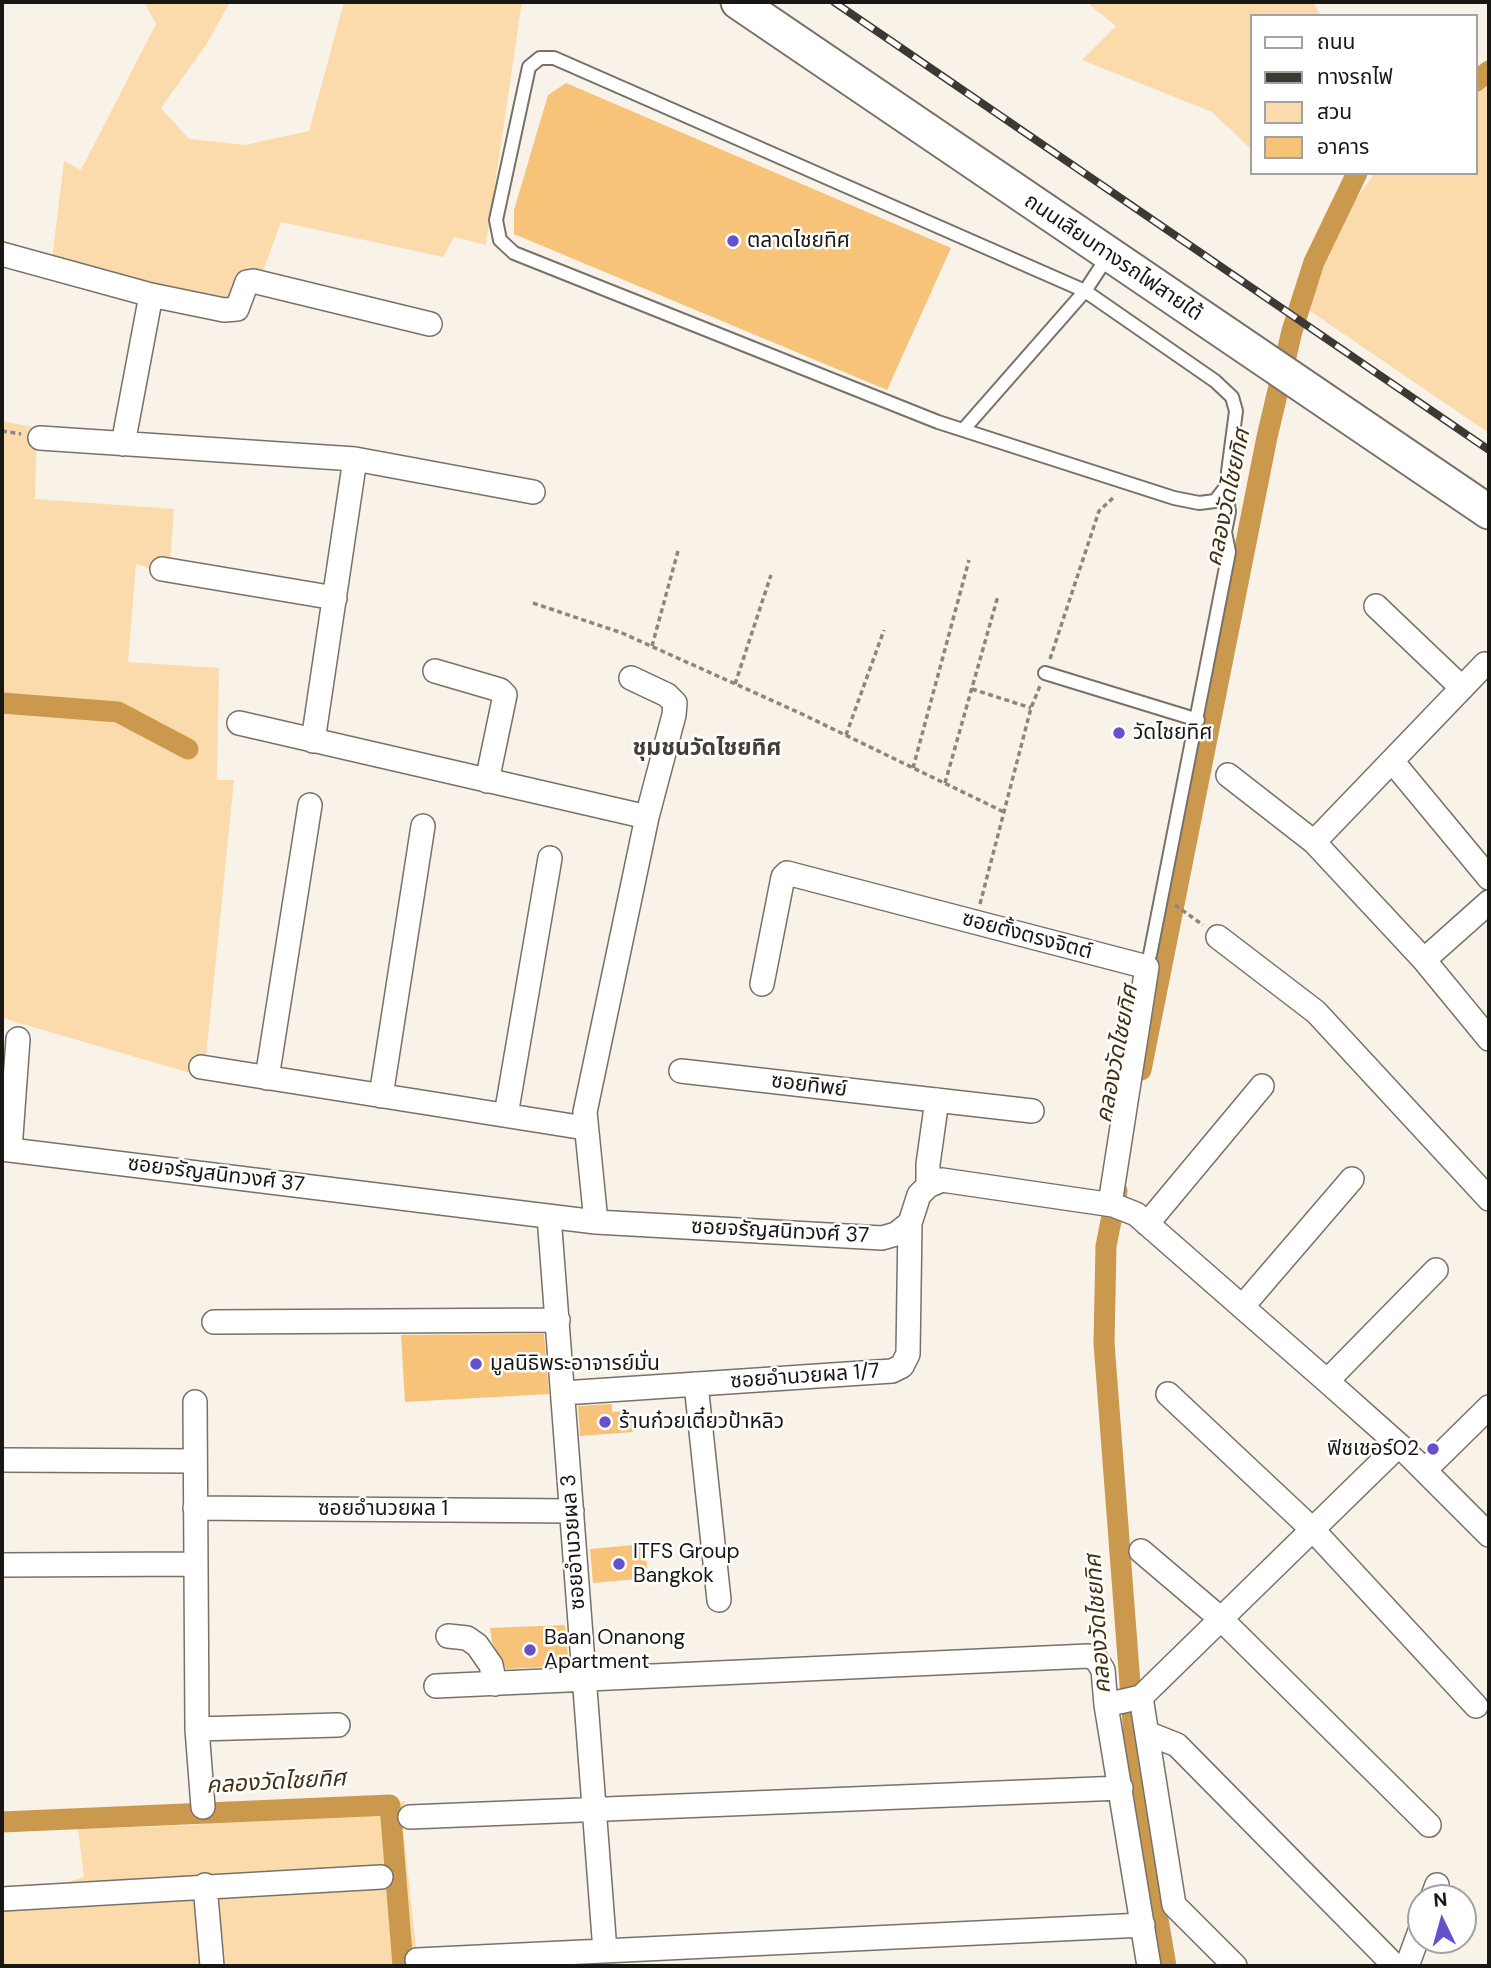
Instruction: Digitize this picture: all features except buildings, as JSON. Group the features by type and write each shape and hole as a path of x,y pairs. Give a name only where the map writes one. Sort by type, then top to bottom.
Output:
{"main road":[{"name":"ถนนเลียบทางรถไฟสายใต้","path":"738,2 1489,512"}],"street":[{"path":"2,258 151,296 232,311 241,303 247,282 253,281 430,324"},
{"path":"123,444 151,296"},
{"path":"40,438 355,459 533,492"},
{"path":"313,741 355,459"},
{"path":"162,569 335,598"},
{"path":"1376,606 1462,688"},
{"path":"1314,842 1485,664"},
{"path":"435,671 500,690 505,695 487,781"},
{"path":"596,1222 585,1112 647,817 674,715 674,703 667,695 631,678"},
{"path":"239,723 647,817"},
{"path":"1392,761 1489,878"},
{"path":"1228,775 1314,842 1424,960 1489,1039"},
{"path":"267,1078 310,805"},
{"path":"382,1096 423,826"},
{"path":"506,1115 550,858"},
{"name":"ซอยตั้งตรงจิตต์","path":"762,984 783,877 787,873 1147,967 1111,1204"},
{"path":"1424,960 1489,902"},
{"path":"1219,937 1316,1013 1484,1184"},
{"path":"6,1149 18,1038"},
{"path":"201,1067 585,1128"},
{"name":"ซอยทิพย์","path":"681,1071 1032,1111"},
{"path":"1141,1219 1262,1086"},
{"path":"928,1186 928,1164 937,1100"},
{"name":"ซอยจรัญสนิทวงศ์ 37","path":"6,1149 596,1222 881,1238 896,1234 910,1223"},
{"path":"1242,1307 1352,1179"},
{"path":"910,1223 919,1195 928,1186 942,1180 1111,1204 1141,1219 1399,1445 1489,1535"},
{"name":"ซอยอำนวยผล 3","path":"549,1216 605,1951"},
{"name":"ซอยอำนวยผล 1/7","path":"563,1393 892,1371 902,1366 908,1354 910,1223"},
{"path":"1327,1381 1436,1270"},
{"path":"214,1322 558,1320"},
{"path":"696,1384 719,1600"},
{"path":"1168,1394 1313,1530 1476,1706"},
{"path":"195,1402 197,1729 203,1807"},
{"path":"1425,1470 1489,1407"},
{"path":"1149,1966 1121,1788 1127,1701 1221,1619 1399,1445"},
{"path":"2,1460 195,1461"},
{"name":"ซอยอำนวยผล 1","path":"195,1508 572,1511"},
{"path":"1141,1552 1221,1619 1429,1825"},
{"path":"2,1565 194,1564"},
{"path":"448,1636 467,1638 477,1644 491,1665 495,1684"},
{"path":"436,1686 1088,1656 1096,1659 1147,1733 1174,1905 1235,1966"},
{"path":"197,1729 338,1725"},
{"path":"1147,1733 1177,1745 1395,1966"},
{"path":"410,1817 1121,1788"},
{"path":"2,1899 205,1885 380,1877"},
{"path":"205,1885 212,1966"},
{"path":"417,1960 1143,1925"}],"lane":[{"path":"1150,954 1229,552 1225,532 1229,512 1226,487 1236,411 1232,397 1215,381 1085,291 554,58 540,58 529,66 496,220 500,240 514,253 963,430 1199,503 1215,501 1226,487"},
{"path":"963,430 1085,291 1108,254"},
{"path":"1045,673 1198,720"}],"path":[{"path":"983,914 979,908 1031,708 1100,511 1116,495"},
{"path":"652,646 678,551"},
{"path":"913,768 969,560"},
{"path":"735,684 771,575"},
{"path":"945,783 998,596"},
{"path":"533,603 652,646 1003,811"},
{"path":"846,735 884,630"},
{"path":"972,689 1031,708"},
{"path":"1166,899 1190,915"}],"green space":[{"path":"144,2 230,2 206,45 161,108 189,139 245,145 309,131 344,2 522,2 486,245 454,237 443,257 281,222 248,312 52,259 64,161 81,170 156,24"},
{"path":"1094,2 1313,2 1320,14 1250,14 1250,148 1212,112 1082,60 1116,26 1090,5"},
{"path":"1489,85 1489,433 1304,307 1346,212 1374,175 1477,175 1477,94"},
{"path":"2,421 37,428 35,499 174,509 169,574 136,564 128,662 219,668 217,780 234,780 204,1077 2,1018"},
{"path":"405,1801 403,1827 418,1966 2,1966 2,1903 84,1877 78,1829 193,1825"}],"waterway":[{"name":"คลองวัดไชยทิศ","path":"1477,80 1489,71"},
{"name":"คลองวัดไชยทิศ","path":"1141,1070 1267,437 1292,331 1314,262 1356,175"},
{"path":"2,703 118,712 188,749"},
{"name":"คลองวัดไชยทิศ","path":"1117,1191 1106,1246 1104,1343 1140,1815 1166,1966"},
{"name":"คลองวัดไชยทิศ","path":"2,1822 390,1805 403,1966"}],"railway":[{"path":"834,2 1489,450"}],"place":[{"name":"ตลาดไชยทิศ","path":"733,241"},
{"name":"วัดไชยทิศ","path":"1119,733"},
{"name":"มูลนิธิพระอาจารย์มั่น","path":"476,1364"},
{"name":"ร้านก๋วยเตี๋ยวป้าหลิว","path":"605,1422"},
{"name":"ฟิชเชอร์02","path":"1433,1449"},
{"name":"ITFS Group Bangkok","path":"619,1564"},
{"name":"Baan Onanong Apartment","path":"530,1650"}],"district":[{"name":"ชุมชนวัดไชยทิศ","path":"707,749"}]}
